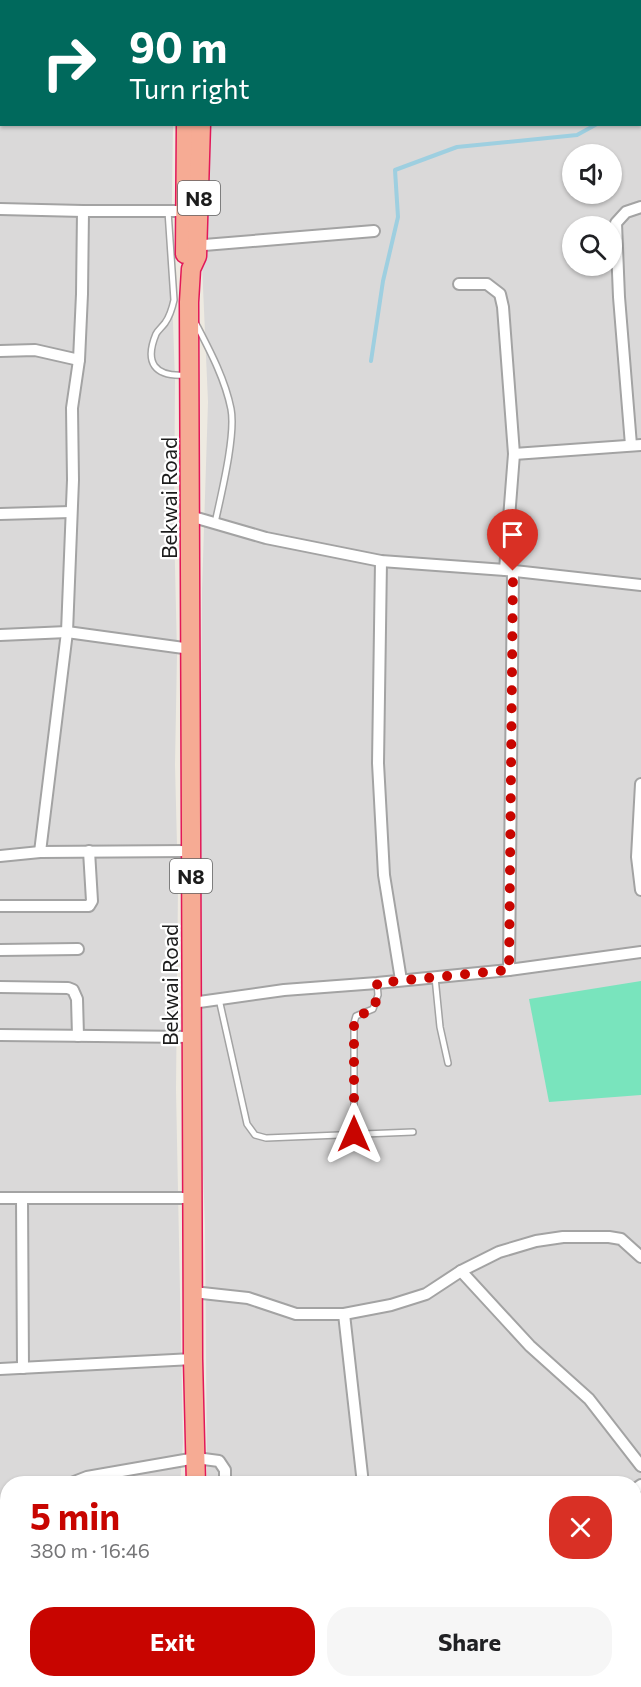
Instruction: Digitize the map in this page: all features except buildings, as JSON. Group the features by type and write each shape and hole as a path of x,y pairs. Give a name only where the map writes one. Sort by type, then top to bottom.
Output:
{"highway":[{"name":"Bekwai Road","path":"186,126 184,211 191,246 197,256 191,269 184,305 190,375 190,851 193,1359 196,1476"},
{"name":"Bekwai Road","path":"184,211 201,126"}],"street":[{"path":"514,454 636,445 619,297 616,223 626,212 641,207"},
{"path":"0,208 184,211"},
{"path":"40,852 67,632 72,512 72,408 79,360 83,211"},
{"path":"191,246 374,231"},
{"path":"459,284 487,284 500,294 503,307 514,454 509,571 509,970"},
{"path":"0,351 35,350 79,360"},
{"path":"0,513 72,512"},
{"path":"190,516 266,538 381,561 509,571 641,585"},
{"path":"381,561 379,775 384,875 401,980"},
{"path":"0,634 67,632 191,649"},
{"path":"641,784 637,857 641,890"},
{"path":"0,906 88,906 92,901 89,851"},
{"path":"0,856 40,852 190,851"},
{"path":"0,950 78,949"},
{"path":"192,1003 284,990 509,970 641,952"},
{"path":"0,987 73,990 77,999 78,1036"},
{"path":"0,1035 192,1037"},
{"path":"0,1198 193,1198"},
{"path":"22,1198 22,1368"},
{"path":"193,1292 248,1298 296,1314 344,1314 391,1305 426,1294 461,1271 514,1246 563,1237 609,1237 621,1239 641,1257"},
{"path":"461,1271 530,1346 590,1399 641,1466"},
{"path":"344,1314 362,1476"},
{"path":"0,1369 193,1359"},
{"path":"93,1476 196,1458 219,1461 225,1470 225,1476"}],"lane":[{"path":"184,211 184,305 214,359 231,410 232,429 215,523"},
{"path":"184,305 171,311 157,332 152,353 153,365 158,371 172,376 190,375"},
{"path":"435,977 440,1027 448,1063"},
{"path":"354,1134 354,1023 357,1016 373,1010 378,995 377,983"},
{"path":"219,999 247,1124 255,1134 266,1138 413,1131"}],"shaded area":[{"path":"0,126 173,126 171,266 175,380 174,524 177,653 175,765 178,886 176,1090 183,1443 181,1476 0,1476"},
{"path":"204,126 641,126 641,1476 207,1476 205,1226 198,1026 202,591 208,402 200,218"}],"green space":[{"path":"641,981 641,1095 549,1102 529,999"}],"waterway":[{"path":"371,361 383,281 398,217 395,170 457,147 577,135 593,126"}],"route":[{"path":"354,1134 354,1023 357,1016 373,1010 378,995 377,983 509,970 513,571"}]}
